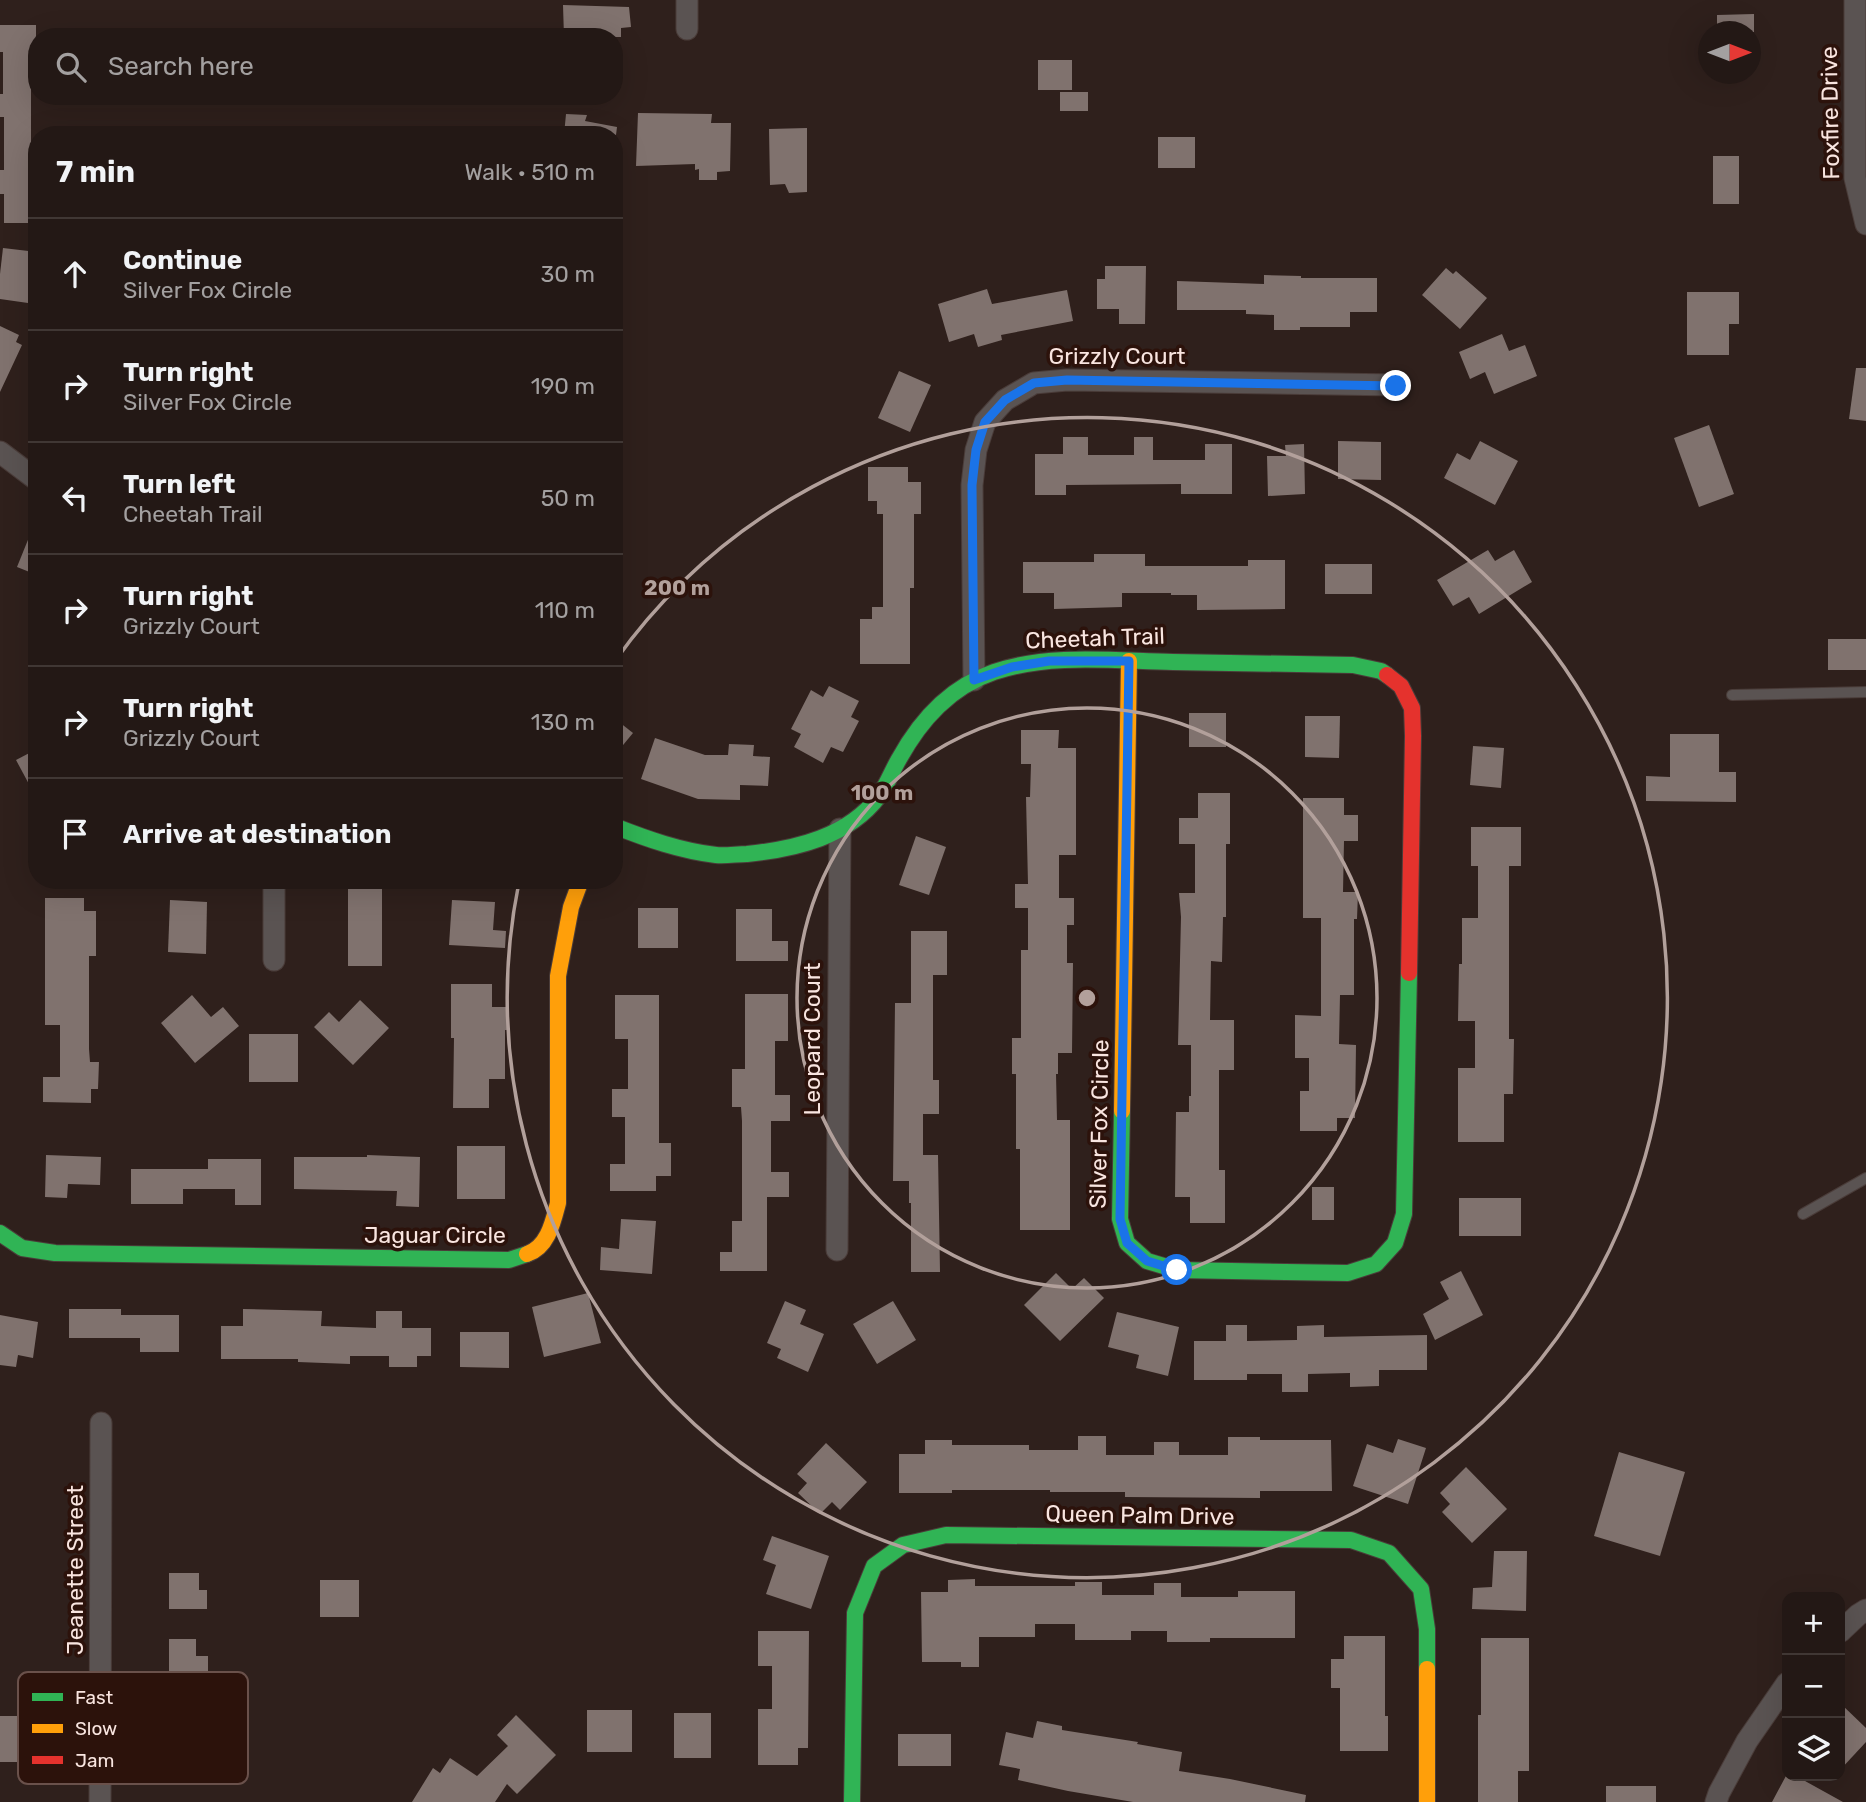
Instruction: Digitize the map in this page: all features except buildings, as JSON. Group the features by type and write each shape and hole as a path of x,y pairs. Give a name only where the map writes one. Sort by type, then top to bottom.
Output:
{"street":[{"path":"687,0 687,29"},
{"name":"Foxfire Drive","path":"1855,0 1855,178 1866,224"},
{"name":"Grizzly Court","path":"974,680 972,485 976,450 985,422 1005,400 1034,383 1067,380 1396,386"},
{"path":"0,452 28,473"},
{"name":"Cheetah Trail","path":"623,829 662,844 718,855 764,853 804,845 840,829 863,814 879,795 919,724 948,696 974,680 1012,667 1049,661 1353,665 1381,671 1401,686"},
{"name":"Silver Fox Circle","path":"1129,661 1120,1219 1127,1243 1147,1261 1177,1270 1348,1273 1376,1264 1395,1243 1404,1214 1413,736 1412,709 1401,686"},
{"name":"Leopard Court","path":"837,1250 840,829"},
{"path":"274,960 275,889"},
{"name":"Jaguar Circle","path":"0,1233 22,1248 55,1253 509,1260 534,1252 551,1231 558,1203 558,976 571,907 578,889"},
{"name":"Jeanette Street","path":"100,1672 101,1423"},
{"name":"Queen Palm Drive","path":"852,1802 855,1613 874,1566 902,1545 946,1535 1351,1540 1390,1553 1421,1589 1427,1629 1427,1802"},
{"path":"1845,1627 1866,1611"},
{"path":"1716,1802 1747,1741 1782,1690"},
{"name":"Jeanette Street","path":"100,1784 100,1802"}],"lane":[{"path":"1732,695 1866,692"},
{"path":"1803,1214 1866,1178"}],"traffic: fast":[{"path":"623,829 677,847 720,855 784,849 837,831 852,822 879,796 908,744 938,706 978,678 1015,666 1060,660 1353,665 1381,671 1387,675"},
{"path":"1122,1111 1120,1219 1127,1243 1147,1261 1177,1270 1348,1273 1376,1264 1395,1243 1404,1214 1409,973"},
{"path":"0,1233 22,1248 55,1253 509,1260 527,1254"},
{"path":"852,1802 855,1613 874,1566 903,1545 946,1535 1351,1540 1389,1553 1421,1589 1427,1629 1427,1669"}],"traffic: slow":[{"path":"1122,1111 1129,661"},
{"path":"527,1254 545,1240 558,1203 558,976 571,907 578,889"},
{"path":"1427,1669 1427,1802"}],"traffic: jam":[{"path":"1387,675 1401,686 1412,708 1409,973"}],"route":[{"path":"1177,1270 1147,1261 1127,1243 1120,1219 1129,661 1049,661 1012,667 974,680 972,485 976,450 985,422 1005,400 1034,383 1067,380 1396,386"}]}
